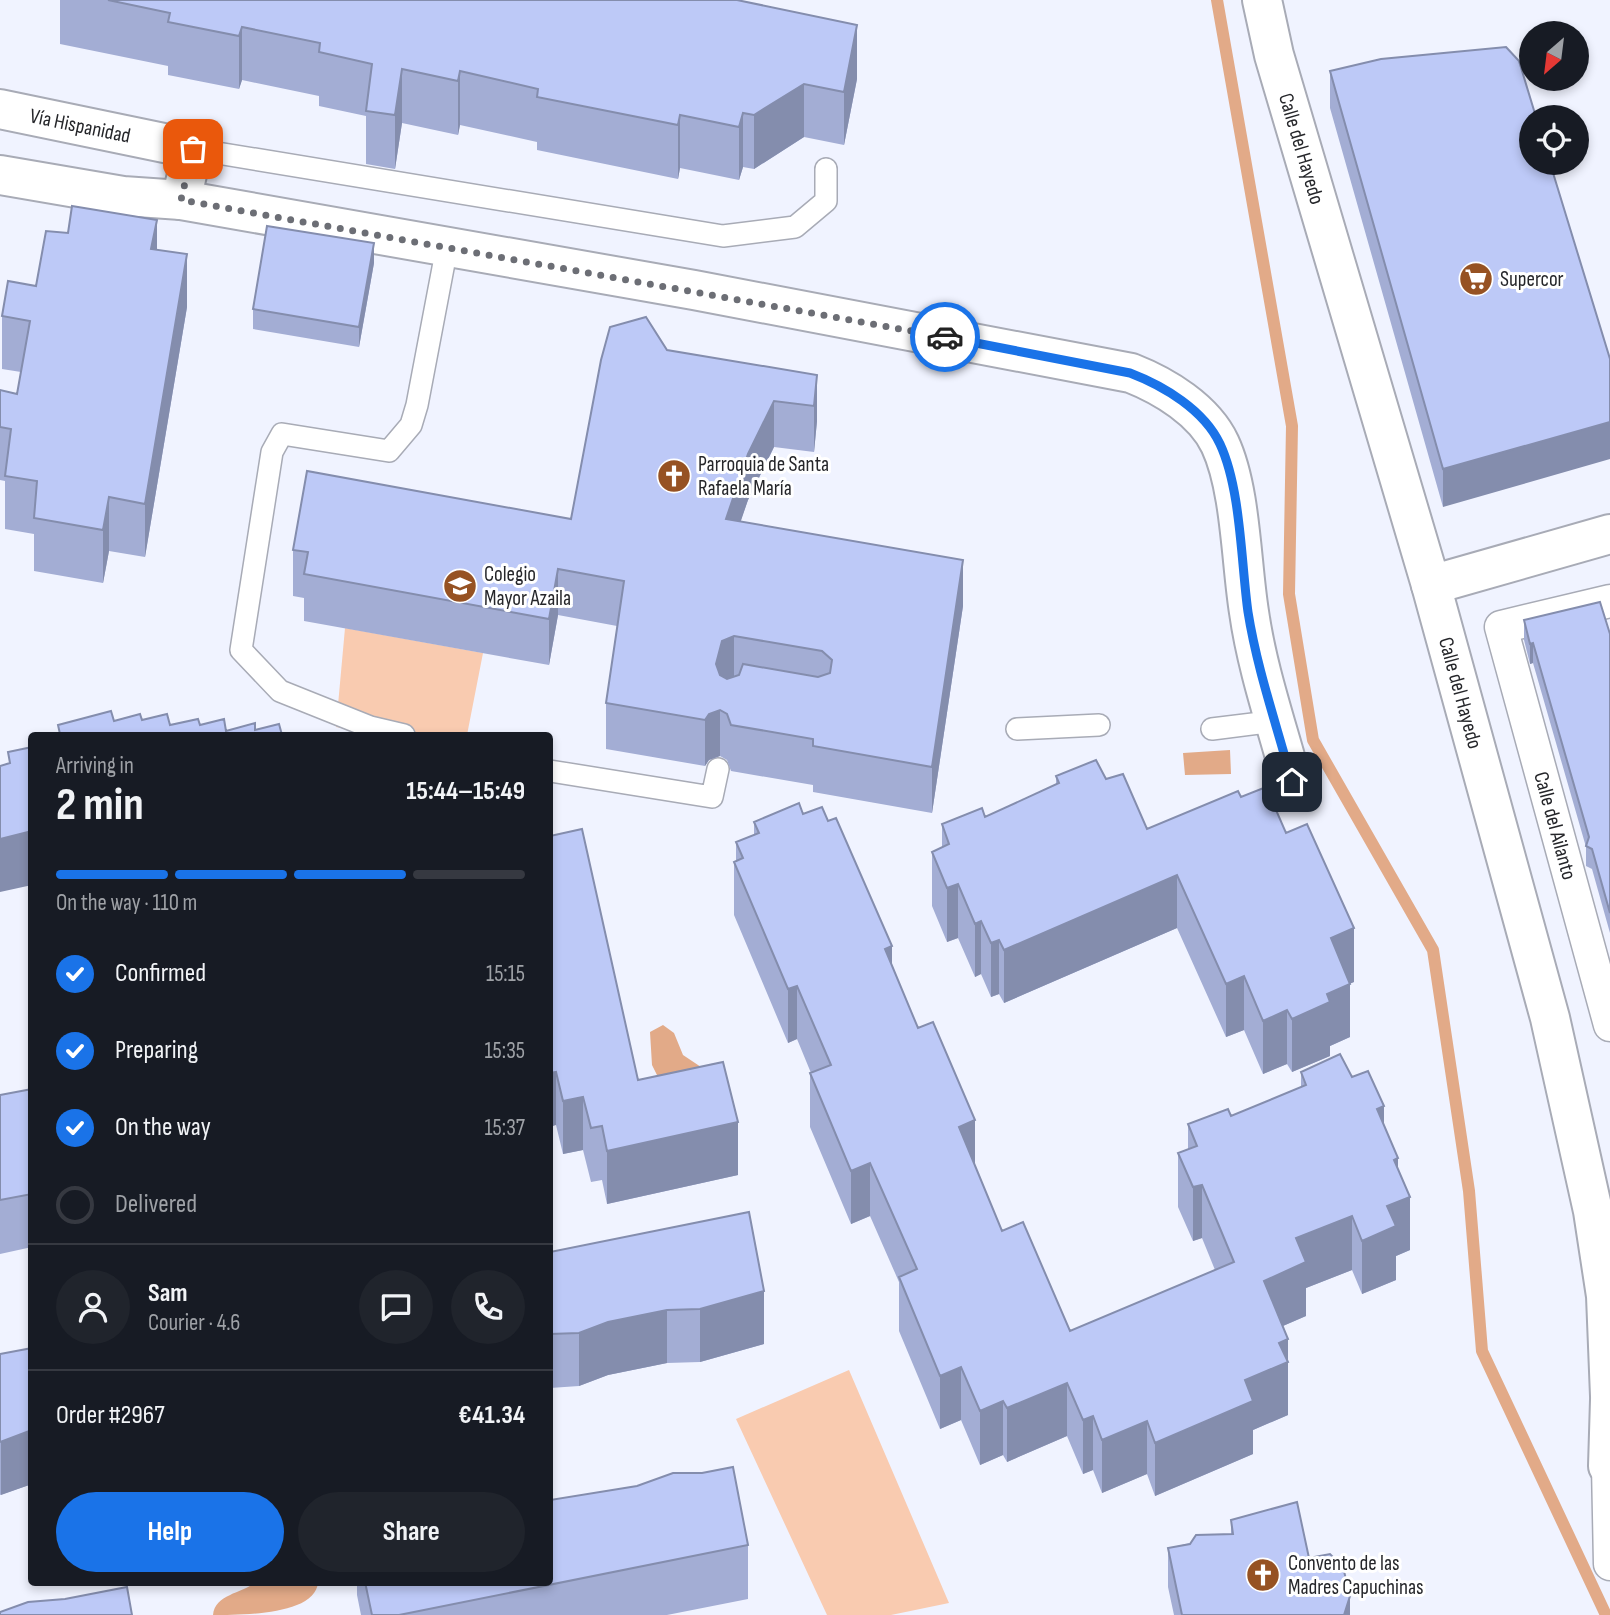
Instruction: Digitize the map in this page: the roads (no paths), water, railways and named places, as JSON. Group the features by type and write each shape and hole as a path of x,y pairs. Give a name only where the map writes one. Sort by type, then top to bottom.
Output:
{"street":[{"name":"Calle del Hayedo","path":"1262,0 1274,55 1431,585 1550,1018 1573,1114 1606,1296 1610,1398 1610,1564"},
{"name":"Vía Hispanidad","path":"0,109 193,149"},
{"path":"181,200 193,149"},
{"path":"0,175 123,197 181,200 447,247 999,347 1130,373 1158,383 1188,406 1208,428 1223,452 1230,472 1249,615 1292,782"},
{"path":"1431,585 1610,534"},
{"name":"Calle del Ailanto","path":"1610,601 1501,627 1610,1025"}],"lane":[{"path":"193,149 723,236 795,226 827,201 826,170"},
{"path":"391,732 370,727 281,691 241,650 272,452 282,434 389,451 403,438 417,405 447,247"},
{"path":"1212,729 1276,721"},
{"path":"1017,729 1099,725"},
{"path":"553,771 712,797 718,769"}],"waterway":[{"path":"1217,0 1292,426 1289,594 1313,740 1433,950 1469,1191 1482,1351 1606,1615"}],"place":[{"name":"Supercor","path":"1476,279"},
{"name":"Parroquia de Santa Rafaela María","path":"674,476"},
{"name":"Colegio Mayor Azaila","path":"460,586"},
{"name":"Convento de las Madres Capuchinas","path":"1263,1575"}]}
